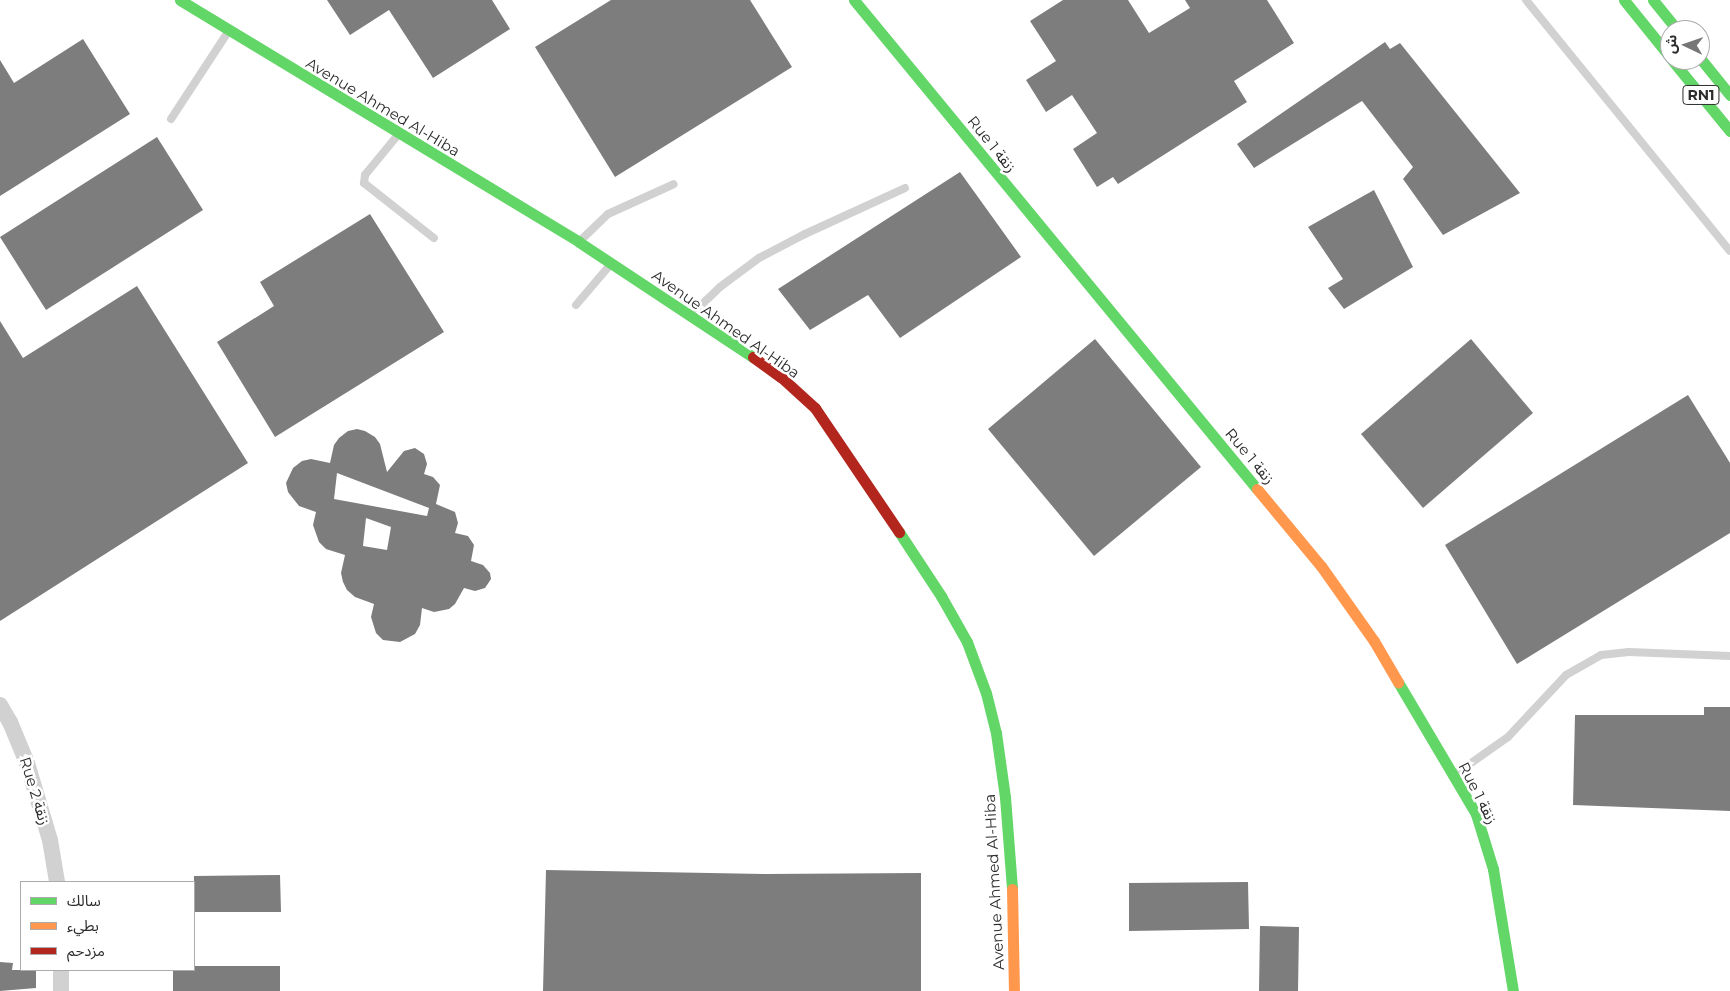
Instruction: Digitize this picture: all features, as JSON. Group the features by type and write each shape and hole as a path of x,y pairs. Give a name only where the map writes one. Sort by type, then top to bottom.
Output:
{"main road":[{"name":"Avenue Ahmed Al-Hiba","path":"180,0 579,242 692,315 781,376 815,408 905,539 967,642 986,693 996,733 1011,866 1014,991"},
{"name":"Rue 1 زنقة","path":"854,0 1327,573 1374,641 1476,814 1493,868 1513,991"},
{"path":"1624,0 1660,45"},
{"path":"1653,0 1669,20"},
{"name":"RN1","path":"1680,70 1730,131"},
{"name":"RN1","path":"1710,70 1730,95"}],"street":[{"name":"Rue 2 زنقة","path":"0,705 10,722 27,763 50,840 57,881"},
{"path":"60,991 61,971"}],"lane":[{"path":"1526,0 1730,251"},
{"path":"171,119 229,31"},
{"path":"399,134 364,175 364,183 434,238"},
{"path":"579,242 608,214 674,184"},
{"path":"692,315 720,287 759,258 805,234 905,188"},
{"path":"576,305 611,263"},
{"path":"1453,775 1508,737 1566,675 1601,655 1629,652 1730,656"}],"building":[{"path":"327,0 492,0 510,29 433,78 389,10 350,35"},
{"path":"611,0 750,0 792,67 615,177 535,47"},
{"path":"1063,0 1128,0 1149,33 1190,8 1185,0 1267,0 1294,43 1234,81 1247,102 1118,184 1113,177 1097,187 1073,149 1097,133 1072,95 1046,112 1026,80 1056,61 1030,21"},
{"path":"83,39 130,114 0,196 0,60 14,83"},
{"path":"1385,42 1390,49 1400,43 1520,193 1443,235 1403,179 1413,167 1362,101 1254,168 1237,144"},
{"path":"157,137 203,210 46,310 0,237"},
{"path":"960,172 1021,257 900,338 868,295 810,330 778,289"},
{"path":"1374,190 1413,267 1344,309 1328,288 1343,279 1308,227"},
{"path":"370,214 444,332 275,437 217,342 274,306 260,282"},
{"path":"137,286 248,463 0,621 0,321 23,358"},
{"path":"1095,339 1201,467 1094,556 988,429"},
{"path":"1471,339 1533,413 1423,508 1361,434"},
{"path":"1688,395 1730,463 1730,533 1517,664 1445,545"},
{"path":"357,429 375,437 380,444 387,472 404,451 415,448 424,454 427,464 424,474 433,477 440,485 436,504 455,512 458,523 455,533 468,536 474,545 471,561 483,565 490,573 491,579 485,588 475,591 464,588 455,604 449,609 434,612 422,608 420,625 415,634 400,642 383,640 376,633 371,617 374,604 355,597 347,590 343,582 341,573 345,555 326,549 319,542 313,525 316,512 299,506 288,492 286,483 293,468 302,461 311,459 330,463 334,445 348,431","holes":["337,473 429,508 427,516 334,499","366,518 391,527 387,550 363,546"]},
{"path":"1704,707 1730,707 1730,811 1573,805 1575,715 1704,715"},
{"path":"546,870 766,874 921,873 921,991 543,991"},
{"path":"280,875 281,912 195,912 194,876"},
{"path":"1248,882 1249,929 1129,931 1129,883"},
{"path":"1260,926 1299,927 1298,991 1259,991"},
{"path":"0,962 13,963 12,970 36,971 36,988 0,991"},
{"path":"195,966 280,966 280,991 173,991 173,971 195,971"}],"traffic: fast":[{"path":"180,0 579,242 753,357"},
{"path":"854,0 1257,489"},
{"path":"1624,0 1660,45"},
{"path":"1653,0 1669,20"},
{"path":"1680,70 1730,131"},
{"path":"1710,70 1730,95"},
{"path":"899,532 941,596 967,642 986,693 996,733 1005,797 1012,889"},
{"path":"1398,682 1476,814 1493,869 1513,991"}],"traffic: slow":[{"path":"1257,489 1321,566 1374,641 1398,682"},
{"path":"1012,889 1014,991"}],"traffic: jam":[{"path":"753,357 781,377 815,408 899,532"}]}
